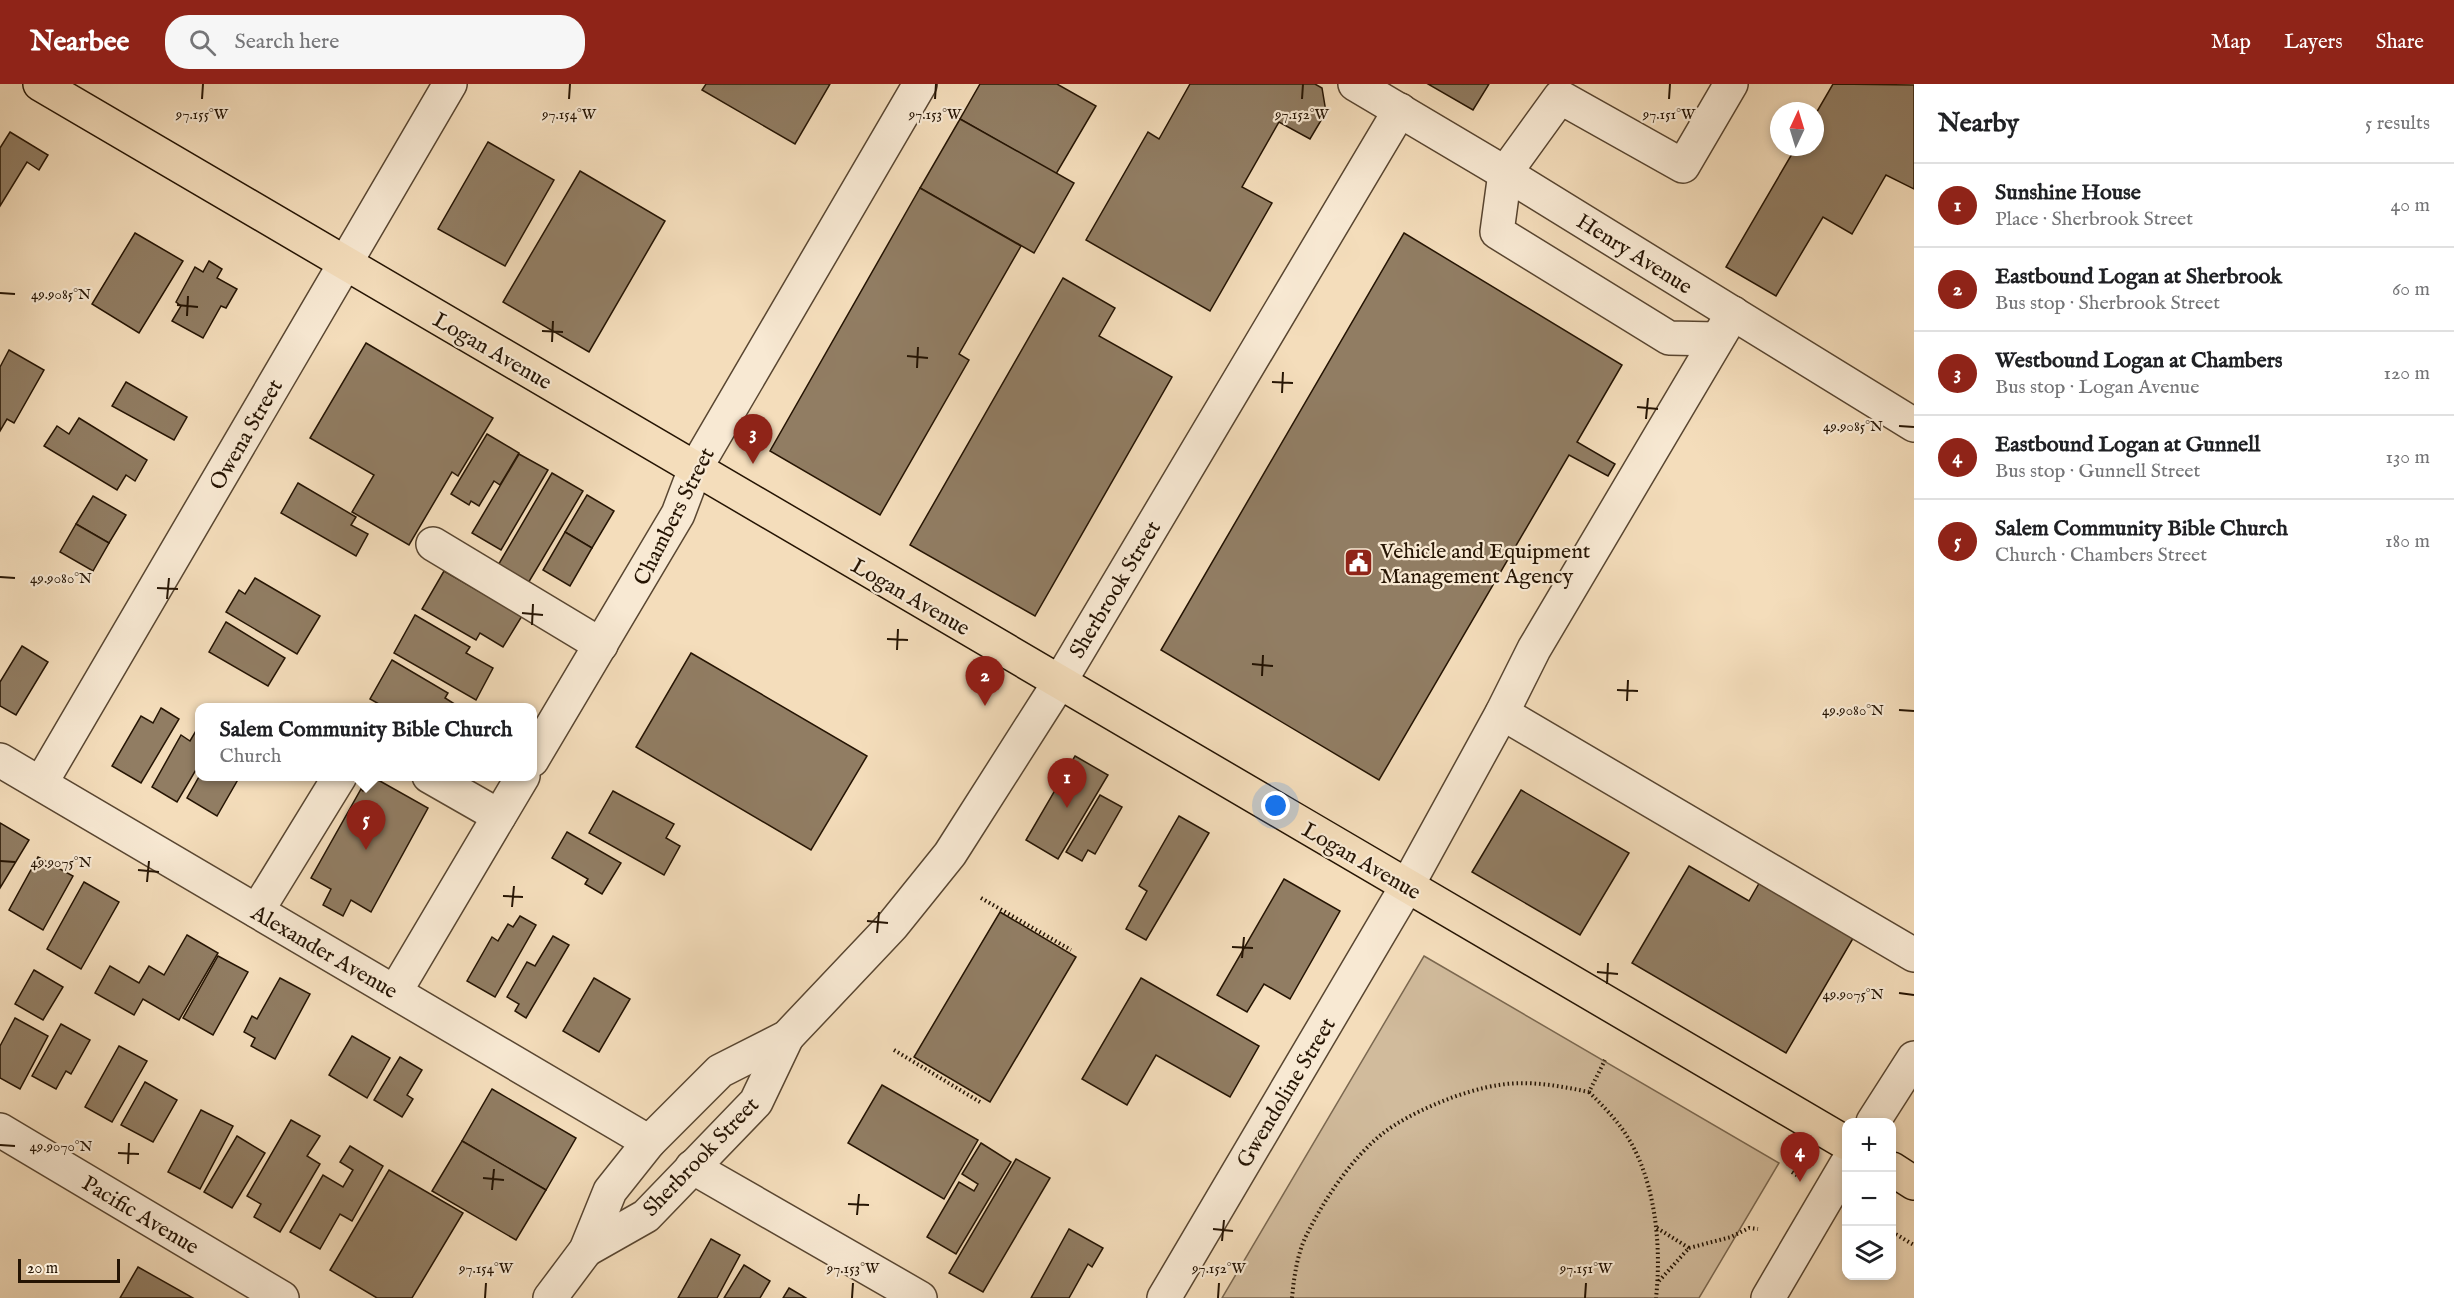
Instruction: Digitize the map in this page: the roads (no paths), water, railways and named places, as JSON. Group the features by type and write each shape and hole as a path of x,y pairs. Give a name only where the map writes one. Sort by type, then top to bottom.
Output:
{"main road":[{"name":"Logan Avenue","path":"40,84 1842,1141"},
{"path":"1896,1171 1914,1182"}],"street":[{"name":"Owena Street","path":"40,783 450,84"},
{"name":"Chambers Street","path":"537,752 678,514 695,469 920,84"},
{"name":"Henry Avenue","path":"1355,84 1505,173 1725,326 1914,424"},
{"path":"1725,326 1669,338 1497,232 1505,173 1560,97 1683,166 1731,84"},
{"name":"Sherbrook Street","path":"586,1250 646,1216 756,1102 787,1037 884,935 956,845 1059,683 1400,110"},
{"name":"Gwendoline Street","path":"1164,1298 1407,886 1540,639 1725,326"},
{"path":"434,544 601,645"},
{"path":"1502,713 1914,955"},
{"name":"Alexander Avenue","path":"0,760 649,1142"},
{"path":"257,911 338,781"},
{"path":"436,781 499,816"},
{"path":"395,992 521,781"},
{"name":"Sherbrook Street","path":"550,1298 586,1250 610,1191 649,1142 720,1071 787,1037"},
{"path":"1876,1118 1914,1058"},
{"name":"Pacific Avenue","path":"0,1130 282,1298"},
{"path":"692,1167 920,1298"},
{"path":"1768,1298 1842,1172"}],"place":[{"name":"Westbound Logan at Chambers","path":"753,464"},
{"name":"Vehicle and Equipment Management Agency","path":"1359,563"},
{"name":"Eastbound Logan at Sherbrook","path":"985,706"},
{"name":"Sunshine House","path":"1067,808"},
{"name":"Salem Community Bible Church","path":"366,850"},
{"name":"Eastbound Logan at Gunnell","path":"1800,1182"}]}
